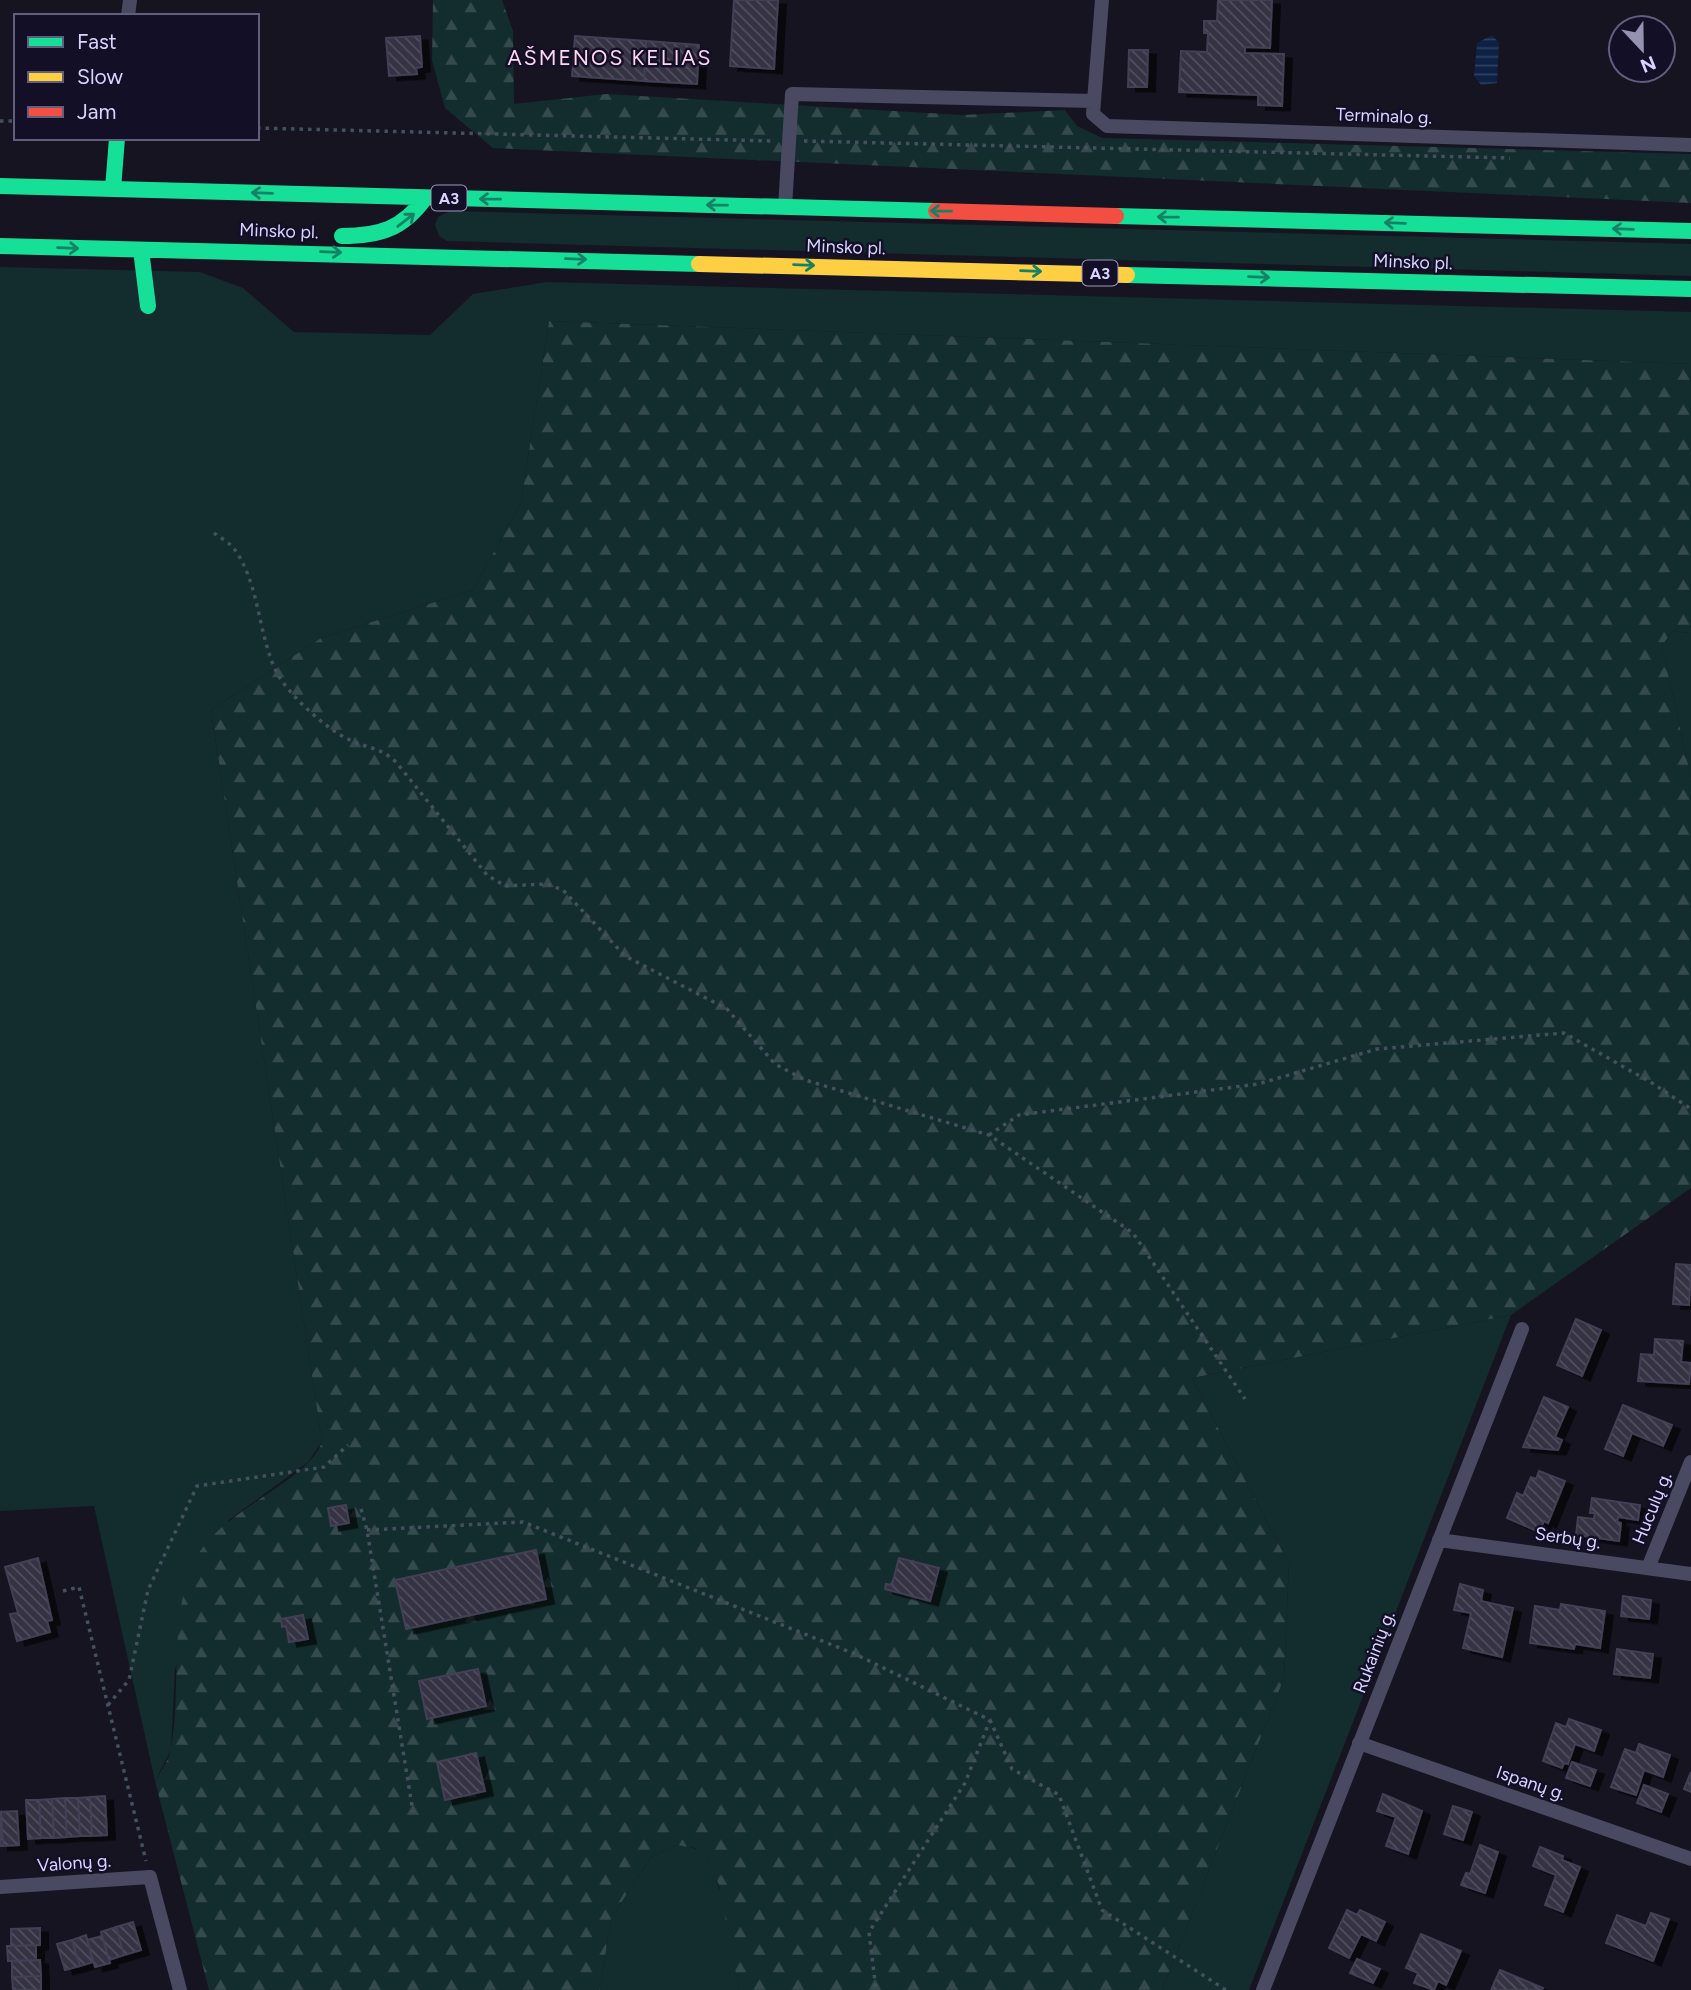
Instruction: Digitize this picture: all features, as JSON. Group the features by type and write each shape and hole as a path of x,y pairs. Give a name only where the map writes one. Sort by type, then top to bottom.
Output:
{"highway":[{"path":"113,189 117,140"},
{"name":"A3","path":"0,186 1691,231"},
{"path":"319,236 371,236 393,229 411,220 425,198"},
{"path":"197,249 267,235"},
{"name":"Minsko pl.","path":"0,246 1691,289"},
{"path":"141,250 148,306"}],"street":[{"path":"785,207 792,94 1094,100 1102,0"},
{"name":"Terminalo g.","path":"1094,100 1093,114 1107,126 1691,145"},
{"name":"Rukainių g.","path":"1264,1987 1522,1329"},
{"name":"Huculų g.","path":"1648,1568 1691,1462"},
{"name":"Serbų g.","path":"1439,1539 1691,1574"},
{"name":"Ispanų g.","path":"1359,1743 1691,1859"},
{"path":"150,1877 180,1990"},
{"name":"Valonų g.","path":"0,1886 150,1877"},
{"path":"1264,1987 1279,1990"}],"path":[{"path":"259,128 1511,158"},
{"path":"214,533 234,548 243,567 277,673 290,690 327,726 349,740 384,751 396,762 487,875 505,886 547,884 563,890 625,956 727,1009 775,1064 805,1080 989,1135 1133,1233 1245,1399"},
{"path":"989,1135 1019,1115 1258,1084 1377,1049 1564,1033 1652,1083 1691,1109"},
{"path":"108,1705 129,1680 143,1625 148,1590 197,1486 324,1467 348,1445"},
{"path":"361,1508 367,1530 413,1812"},
{"path":"367,1530 523,1522 855,1654 990,1720 1012,1769 1059,1795 1102,1910 1226,1990"},
{"path":"63,1591 79,1587 150,1877"},
{"path":"876,1990 869,1932 965,1783 990,1720"}],"green space":[{"path":"433,0 502,0 513,31 514,104 606,94 962,115 1065,110 1077,126 1102,138 1691,154 1691,203 493,148 445,108 432,60"},
{"path":"450,211 1691,244 1691,276 447,241 439,236 435,225 438,217"},
{"path":"0,267 200,272 243,288 294,332 430,335 473,294 547,282 1691,312 1691,364 549,321 521,503 473,590 321,638 211,710 322,1442 308,1462 229,1520 175,1669 171,1750 155,1781 94,1506 0,1511"},
{"path":"549,321 1691,364 1691,633 1672,631 1662,646 1691,778 1691,1188 1511,1315 1192,1378 1289,1564 1284,1678 1162,1990 739,1990 719,1885 708,1863 695,1848 676,1845 651,1857 611,1918 600,1990 209,1990 155,1781 171,1748 181,1607 194,1562 206,1544 241,1512 299,1471 313,1457 322,1442 211,710 321,638 473,590 521,503"},
{"path":"1672,631 1691,633 1691,778 1662,646"},
{"path":"1511,1315 1249,1990 1162,1990 1284,1678 1289,1564 1192,1378"},
{"path":"676,1845 697,1850 715,1877 727,1915 739,1990 600,1990 611,1918 651,1857"}],"water":[{"path":"1492,35 1499,43 1497,83 1481,85 1474,76 1477,43"}],"building":[{"path":"734,0 778,0 774,69 730,66"},
{"path":"1218,0 1272,0 1270,48 1245,47 1245,53 1284,54 1282,106 1258,105 1258,95 1179,92 1181,51 1207,52 1208,33 1204,33 1204,21 1217,21"},
{"path":"420,36 422,67 416,68 417,74 389,76 386,38"},
{"path":"575,36 646,41 644,81 572,76"},
{"path":"646,41 699,45 697,84 644,81"},
{"path":"1129,50 1148,50 1147,87 1128,87"},
{"path":"1676,1264 1691,1265 1689,1305 1673,1304"},
{"path":"1576,1319 1601,1330 1582,1376 1557,1365"},
{"path":"1655,1339 1683,1341 1681,1362 1691,1363 1689,1384 1638,1381 1641,1354 1654,1355"},
{"path":"1544,1397 1568,1407 1555,1437 1562,1440 1558,1450 1523,1447"},
{"path":"1623,1405 1672,1425 1663,1446 1632,1433 1623,1456 1605,1449"},
{"path":"1539,1471 1565,1481 1548,1523 1544,1521 1539,1532 1507,1518 1517,1493 1523,1496 1531,1477 1536,1479"},
{"path":"1592,1498 1640,1505 1638,1520 1618,1517 1617,1522 1621,1523 1619,1541 1576,1535 1578,1517 1594,1519 1595,1513 1590,1513"},
{"path":"346,1505 349,1523 331,1526 328,1508"},
{"path":"536,1550 546,1599 406,1629 395,1580"},
{"path":"38,1558 52,1620 47,1621 50,1632 17,1641 10,1614 18,1613 5,1567"},
{"path":"899,1558 939,1568 930,1601 885,1589 886,1584 892,1585"},
{"path":"1460,1584 1483,1590 1481,1601 1513,1608 1502,1657 1463,1648 1471,1613 1454,1610"},
{"path":"1623,1596 1651,1600 1649,1619 1621,1616"},
{"path":"1561,1604 1605,1611 1600,1648 1575,1644 1574,1649 1530,1643 1535,1606 1560,1610"},
{"path":"303,1615 308,1639 289,1642 286,1626 282,1627 281,1619"},
{"path":"1617,1649 1653,1654 1650,1678 1614,1674"},
{"path":"478,1669 486,1706 427,1719 419,1681"},
{"path":"1569,1719 1601,1730 1594,1751 1575,1744 1568,1764 1564,1763 1562,1768 1543,1761 1556,1723 1566,1727"},
{"path":"1639,1744 1670,1755 1663,1777 1644,1770 1636,1795 1611,1787 1625,1749 1636,1753"},
{"path":"476,1753 485,1791 445,1800 437,1762"},
{"path":"1572,1762 1596,1770 1590,1786 1566,1778"},
{"path":"1691,1772 1691,1792 1684,1789"},
{"path":"1644,1785 1668,1794 1661,1812 1637,1803"},
{"path":"1383,1794 1422,1811 1408,1854 1386,1846 1396,1817 1377,1811"},
{"path":"105,1796 107,1835 92,1836 90,1797"},
{"path":"90,1797 92,1836 80,1836 78,1798"},
{"path":"65,1798 67,1837 54,1838 52,1799"},
{"path":"65,1798 78,1798 80,1836 67,1837"},
{"path":"52,1799 54,1838 41,1838 39,1800"},
{"path":"26,1800 39,1800 41,1838 28,1839"},
{"path":"1453,1806 1472,1812 1463,1840 1444,1834"},
{"path":"17,1811 19,1845 3,1846 1,1812"},
{"path":"1,1812 3,1846 0,1846"},
{"path":"1480,1845 1498,1852 1485,1893 1461,1885 1466,1873 1470,1874"},
{"path":"1540,1847 1563,1856 1562,1860 1580,1867 1563,1912 1545,1905 1556,1875 1533,1866"},
{"path":"1347,1910 1357,1915 1360,1910 1385,1922 1376,1941 1361,1934 1349,1958 1329,1948"},
{"path":"1651,1913 1669,1919 1653,1961 1606,1943 1617,1915 1646,1926"},
{"path":"133,1922 141,1950 124,1955 116,1927"},
{"path":"116,1927 124,1955 109,1960 101,1932"},
{"path":"40,1928 40,1945 11,1946 11,1929"},
{"path":"1421,1934 1461,1951 1446,1985 1438,1981 1434,1990 1414,1983 1418,1973 1406,1968"},
{"path":"86,1935 93,1962 80,1966 72,1940"},
{"path":"102,1936 110,1963 95,1967 87,1940"},
{"path":"72,1940 80,1966 65,1970 57,1944"},
{"path":"36,1945 36,1960 8,1961 7,1946"},
{"path":"1357,1959 1380,1969 1373,1983 1350,1973"},
{"path":"40,1960 41,1976 12,1977 12,1961"},
{"path":"1500,1970 1543,1988 1491,1990"},
{"path":"41,1976 41,1990 13,1990 12,1977"}],"traffic: fast":[{"path":"113,189 117,140"},
{"path":"0,186 936,211"},
{"path":"342,236 389,229 408,217 425,198"},
{"path":"1116,216 1691,231"},
{"path":"0,246 699,264"},
{"path":"141,250 148,306"},
{"path":"1127,275 1691,289"}],"traffic: slow":[{"path":"699,264 1127,275"}],"traffic: jam":[{"path":"936,211 1116,216"}],"district":[{"name":"AŠMENOS KELIAS","path":"610,58"}]}
